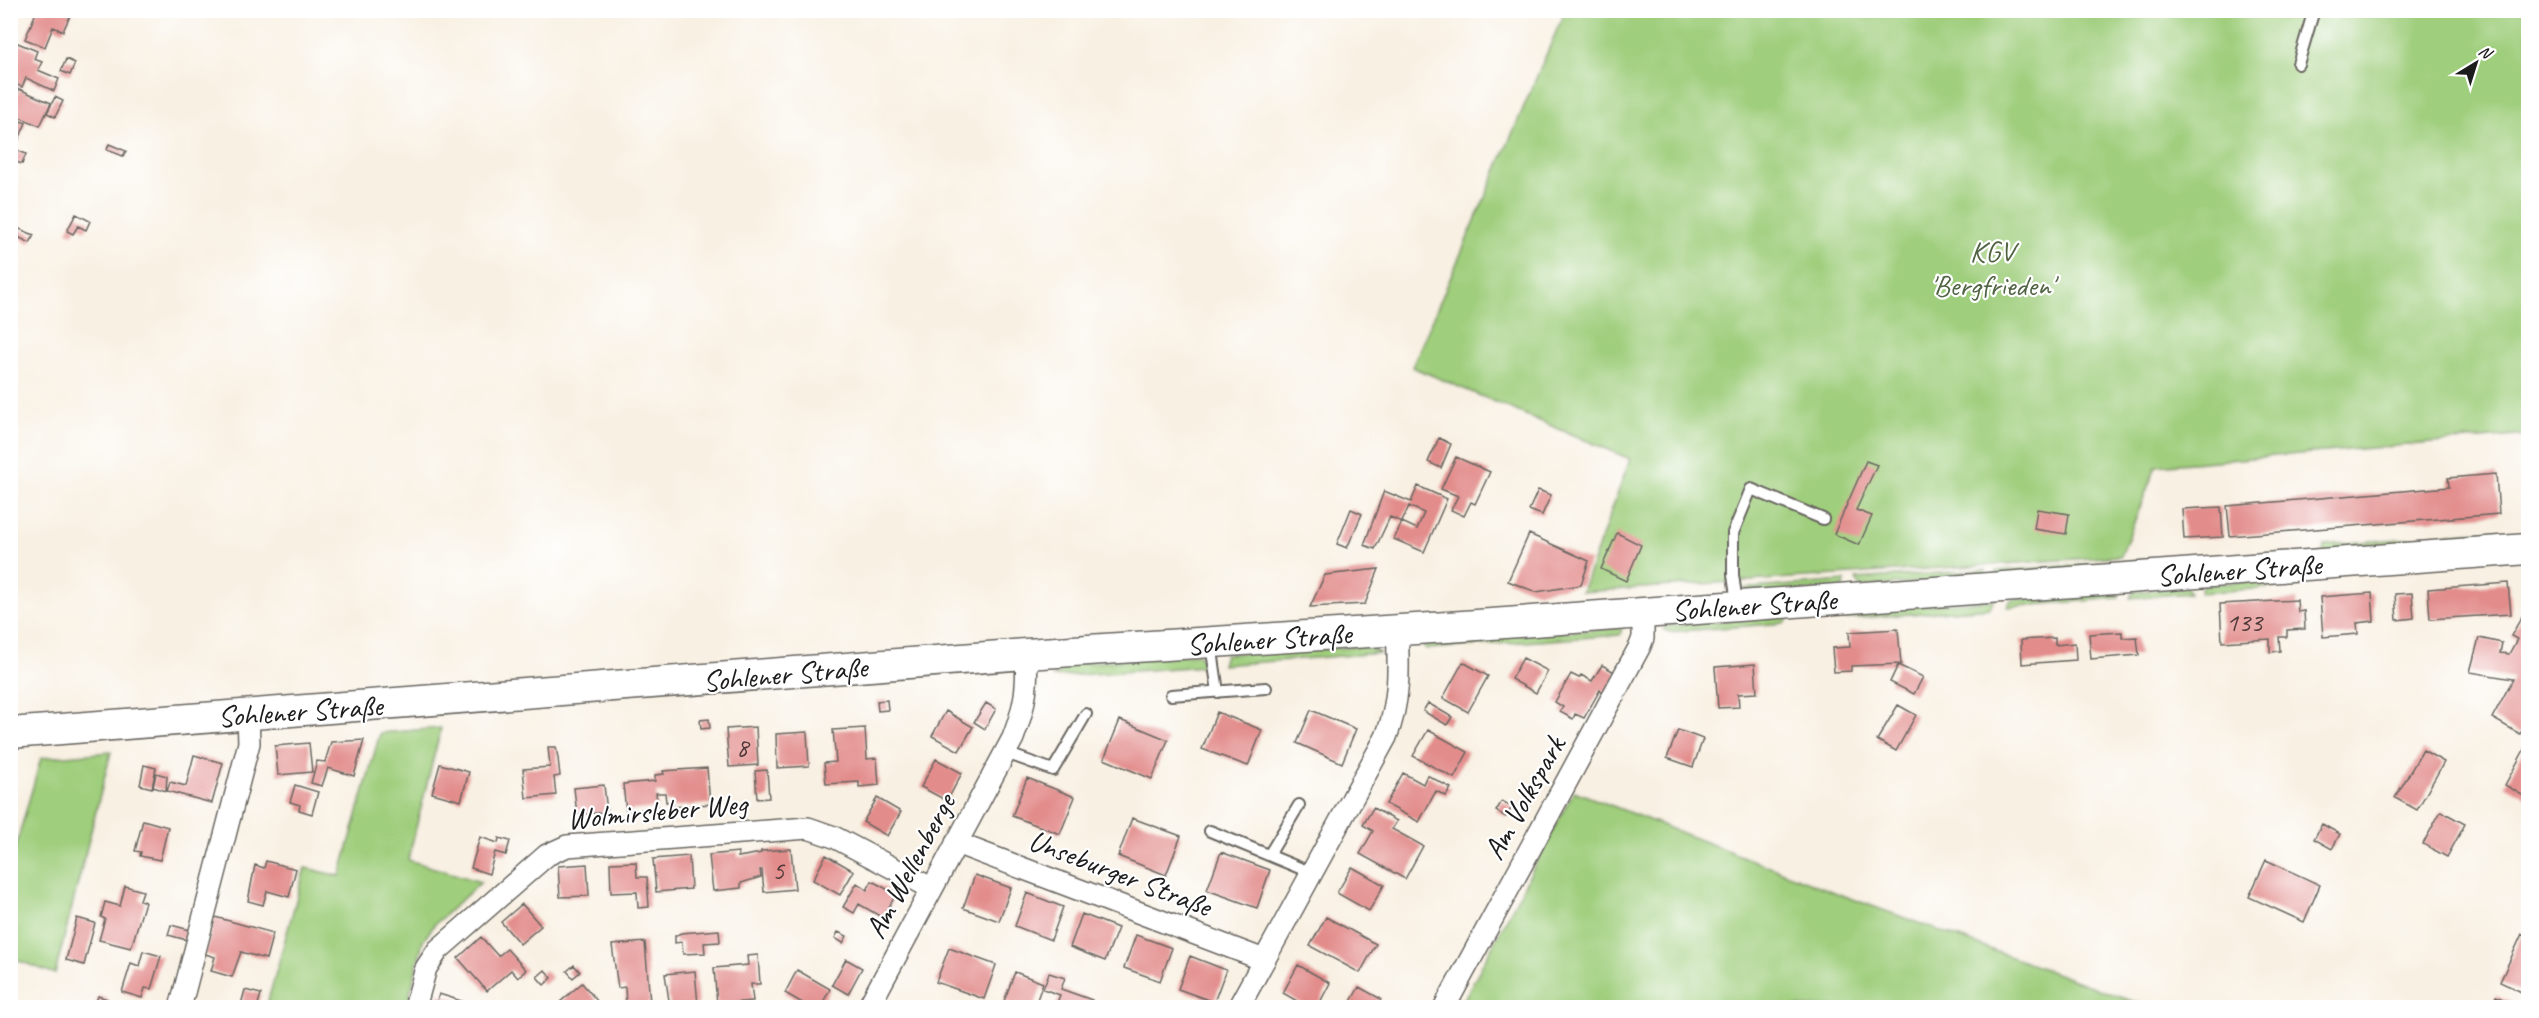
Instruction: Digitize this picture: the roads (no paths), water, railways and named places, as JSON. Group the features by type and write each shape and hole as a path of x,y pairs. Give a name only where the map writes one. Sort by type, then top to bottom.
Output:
{"street":[{"name":"Sohlener Straße","path":"10,733 1026,654 1211,644 2529,549"},
{"name":"Am Volkspark","path":"1444,1008 1640,646 1643,638 1643,613"},
{"path":"1238,1008 1390,729 1399,672 1398,630"},
{"name":"Am Wellenberge","path":"868,1008 1006,753 1024,708 1027,690 1026,654"},
{"path":"180,1008 249,744 248,715"},
{"name":"Wolmirsleber Weg","path":"415,1008 426,968 438,950 547,855 567,846 808,828 834,837 931,888"},
{"name":"Unseburger Straße","path":"956,843 1264,960"}],"lane":[{"path":"2298,64 2314,10"},
{"path":"1737,606 1733,575 1733,532 1751,489 1823,519"},
{"path":"1211,644 1218,692"},
{"path":"1171,695 1266,688"},
{"path":"1006,753 1053,770 1086,714"},
{"path":"1269,855 1299,805"},
{"path":"1210,831 1312,873"}],"park label":[{"name":"KGV 'Bergfrieden'","path":"1992,268"}]}
